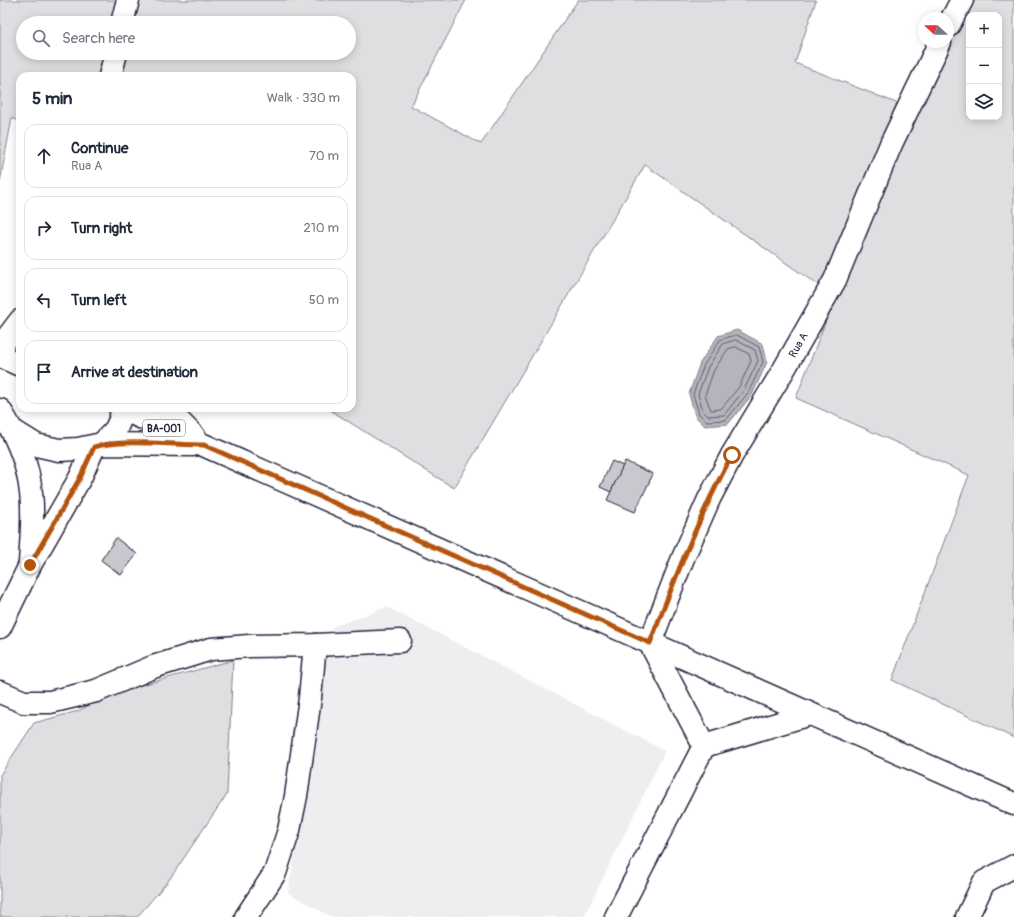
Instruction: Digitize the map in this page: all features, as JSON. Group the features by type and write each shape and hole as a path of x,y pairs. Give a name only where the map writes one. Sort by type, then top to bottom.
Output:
{"street":[{"path":"124,16 128,0"},
{"path":"954,15 962,0"},
{"name":"Rua A","path":"650,643 683,558 709,498 732,455 783,371 835,280 891,144 937,48"},
{"path":"111,72 114,60"},
{"path":"0,320 16,318"},
{"path":"0,353 4,342 16,326"},
{"path":"0,356 16,363"},
{"path":"0,410 12,430 24,461 32,494 30,565"},
{"path":"0,627 30,565 98,446 116,429 122,412"},
{"name":"BA-001","path":"130,412 1014,804"},
{"path":"170,412 204,445"},
{"path":"12,430 24,439 47,449 59,450 98,446 204,445"},
{"path":"0,692 24,702 50,702 96,691 153,668 211,649 249,646 400,641"},
{"path":"650,643 704,746"},
{"path":"246,917 275,873 289,830 296,796 310,698 315,645"},
{"path":"616,917 704,746 810,714"},
{"path":"967,917 984,882 1014,866"}],"shaded area":[{"path":"0,0 466,0 411,106 481,144 578,0 816,0 795,63 899,104 932,48 954,48 954,12 946,12 950,0 1014,0 1014,738 892,680 969,475 796,398 835,297 645,165 454,488 333,412 356,412 356,72 16,72 16,120 12,118 0,182"},
{"path":"387,607 665,751 584,917 332,917 288,893 332,627"},
{"path":"233,660 227,794 169,880 137,917 0,917 0,775 34,723 78,711 113,693"}],"water":[{"path":"737,330 763,344 767,362 752,395 728,424 705,426 695,416 689,394 700,363 718,336"}],"building":[{"path":"612,461 623,466 611,492 600,487"},
{"path":"625,461 653,474 635,512 607,500"},
{"path":"116,538 137,554 121,575 101,560"}],"route":[{"path":"30,565 47,538 80,478 94,447 102,444 204,445 470,565 650,643 683,558 709,498 732,455"}]}
